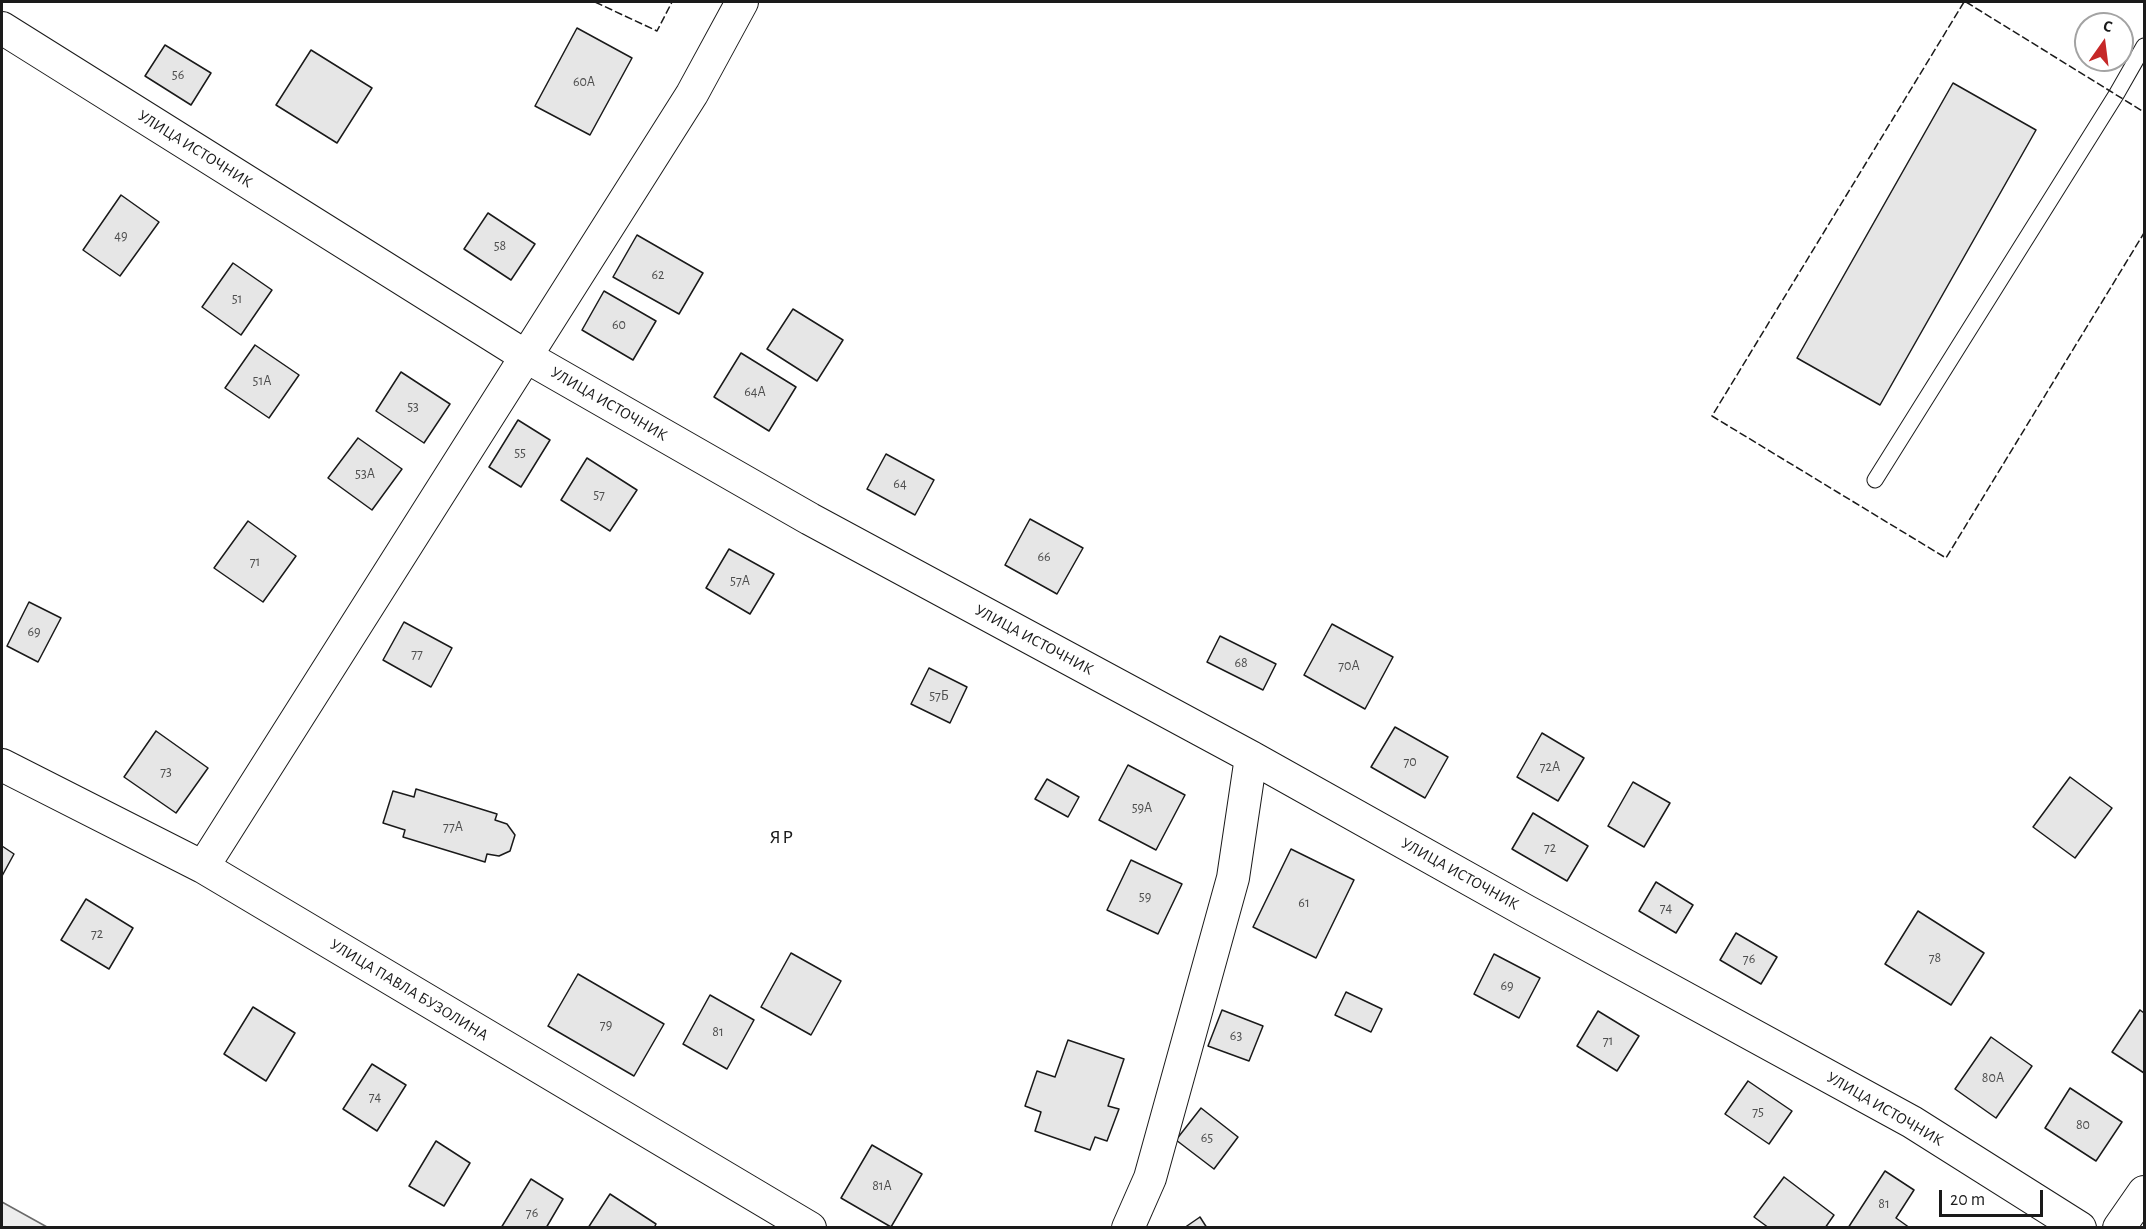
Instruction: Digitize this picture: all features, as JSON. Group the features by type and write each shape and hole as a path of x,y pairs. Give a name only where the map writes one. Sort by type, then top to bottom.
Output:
{"street":[{"path":"203,867 692,94 742,2"},
{"name":"УЛИЦА ИСТОЧНИК","path":"2,28 527,357 810,519 1251,757 1526,911 1912,1122 2080,1227"},
{"path":"1128,1227 1150,1178 1233,878 1251,757"},
{"name":"УЛИЦА ПАВЛА БУЗОЛИНА","path":"2,765 203,867 810,1227"},
{"path":"2119,1227 2145,1192"}],"lane":[{"path":"1875,480 2145,46"}],"shaded area":[{"path":"2,1202 47,1227 2,1227"}],"building":[{"path":"577,28 632,58 590,135 535,106"},
{"path":"165,45 211,73 191,105 145,76"},
{"path":"311,50 372,88 337,143 276,105"},
{"path":"1953,83 2036,130 1880,405 1797,358"},
{"path":"121,195 159,222 120,276 83,250"},
{"path":"488,213 535,244 511,280 464,249"},
{"path":"637,235 703,273 679,314 613,277"},
{"path":"233,263 272,290 241,335 202,307"},
{"path":"604,291 656,321 633,360 582,330"},
{"path":"793,309 843,340 817,381 767,349"},
{"path":"255,345 299,375 269,418 225,388"},
{"path":"741,353 796,387 769,431 714,397"},
{"path":"401,372 450,404 424,443 376,411"},
{"path":"518,420 550,440 521,487 489,467"},
{"path":"358,438 402,469 372,510 328,478"},
{"path":"886,454 934,480 915,515 867,489"},
{"path":"587,458 637,490 610,531 561,500"},
{"path":"1030,519 1083,548 1057,594 1005,565"},
{"path":"248,521 296,556 263,602 214,568"},
{"path":"729,549 774,574 750,614 706,588"},
{"path":"29,602 61,618 38,662 7,646"},
{"path":"404,622 452,648 431,687 383,660"},
{"path":"1332,624 1393,657 1365,709 1304,675"},
{"path":"1220,636 1276,664 1263,690 1207,662"},
{"path":"929,668 967,687 950,723 911,704"},
{"path":"1395,727 1448,757 1425,798 1371,767"},
{"path":"156,731 208,768 176,813 124,777"},
{"path":"1542,733 1584,758 1558,801 1517,777"},
{"path":"1128,765 1185,795 1156,850 1099,820"},
{"path":"2070,777 2112,808 2075,858 2033,827"},
{"path":"1047,779 1079,797 1068,817 1035,799"},
{"path":"1633,782 1670,803 1644,847 1608,826"},
{"path":"416,789 497,814 495,820 507,824 515,835 510,851 499,856 487,854 485,862 403,837 405,830 383,823 393,791 414,797"},
{"path":"1533,813 1588,846 1567,881 1512,849"},
{"path":"2,846 14,854 2,876"},
{"path":"1291,849 1354,880 1316,958 1253,927"},
{"path":"1131,860 1182,884 1158,934 1107,910"},
{"path":"1656,882 1693,905 1676,933 1639,911"},
{"path":"86,899 133,928 109,969 61,940"},
{"path":"1918,911 1984,953 1951,1005 1885,964"},
{"path":"1736,933 1777,957 1761,984 1720,960"},
{"path":"791,953 841,981 811,1035 761,1007"},
{"path":"1494,954 1540,978 1519,1018 1474,994"},
{"path":"578,974 664,1024 634,1076 548,1026"},
{"path":"1346,992 1382,1009 1371,1032 1335,1015"},
{"path":"710,995 754,1020 727,1069 683,1044"},
{"path":"253,1007 295,1033 266,1081 224,1054"},
{"path":"1222,1010 1263,1026 1249,1061 1208,1046"},
{"path":"2140,1010 2144,1013 2144,1073 2112,1052"},
{"path":"1598,1011 1639,1036 1617,1071 1577,1046"},
{"path":"1991,1037 2032,1066 1996,1118 1955,1089"},
{"path":"1068,1040 1124,1059 1108,1106 1119,1109 1107,1141 1095,1137 1090,1150 1035,1131 1041,1112 1025,1106 1037,1071 1055,1077"},
{"path":"372,1064 406,1085 377,1131 343,1109"},
{"path":"1748,1081 1792,1111 1769,1144 1725,1114"},
{"path":"2070,1088 2122,1122 2096,1161 2045,1128"},
{"path":"1201,1108 1238,1137 1214,1169 1176,1140"},
{"path":"436,1141 470,1163 444,1206 409,1186"},
{"path":"872,1145 922,1174 891,1227 841,1198"},
{"path":"1885,1171 1914,1190 1896,1218 1910,1228 1848,1228"},
{"path":"1784,1177 1834,1215 1825,1228 1769,1228 1754,1217"},
{"path":"531,1179 563,1199 546,1228 501,1228"},
{"path":"610,1194 656,1224 654,1228 588,1228"},
{"path":"1200,1217 1207,1228 1184,1228"}],"fence":[{"path":"595,2 657,31 672,2"},
{"path":"1964,2 1712,416 1946,558 2144,233"},
{"path":"1966,2 2144,112"}],"district":[{"name":"ЯР","path":"782,837"}]}
